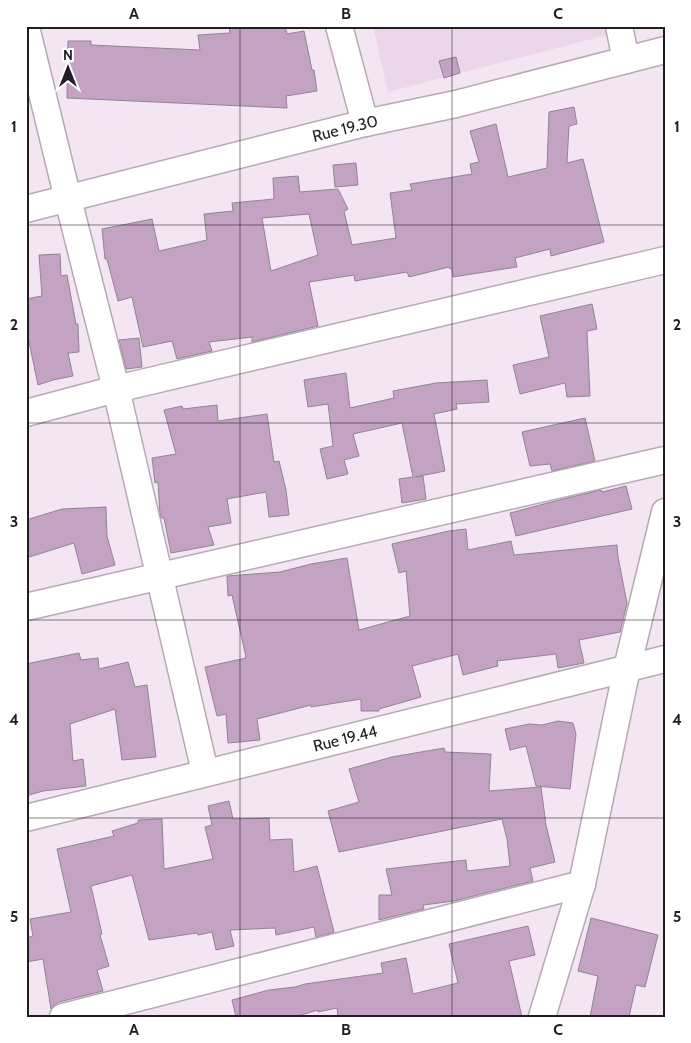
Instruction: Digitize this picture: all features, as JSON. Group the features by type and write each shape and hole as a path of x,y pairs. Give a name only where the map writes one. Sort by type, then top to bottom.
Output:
{"street":[{"path":"38,26 26,28 116,389 205,772"},
{"path":"339,26 365,123"},
{"path":"619,26 626,60"},
{"name":"Rue 19.30","path":"26,209 365,123 456,104 665,50"},
{"path":"26,413 116,389 665,260"},
{"path":"26,607 665,460"},
{"path":"542,1017 582,884 627,668 665,512"},
{"name":"Rue 19.44","path":"26,818 665,659"},
{"path":"63,1017 582,884"}],"shaded area":[{"path":"373,26 630,26 630,29 388,92"}],"building":[{"path":"229,26 285,26 287,34 304,31 312,70 314,70 317,91 286,96 287,108 67,98 68,41 91,41 91,45 200,50 198,35 230,33"},
{"path":"456,57 460,73 444,78 439,61"},
{"path":"574,107 577,124 569,126 567,163 583,159 604,242 551,256 550,249 515,258 517,267 453,277 452,268 450,269 449,267 409,277 407,272 355,281 354,275 309,282 318,326 252,342 252,337 209,342 212,351 177,359 172,341 143,347 132,297 118,301 107,259 105,259 102,229 152,219 159,251 207,240 204,214 233,211 232,203 274,199 273,178 298,176 300,192 338,189 348,209 344,211 352,245 396,238 390,193 412,190 410,184 472,174 470,164 479,162 470,131 496,124 508,177 547,168 549,112","holes":["309,214 318,255 271,271 262,218"]},
{"path":"356,163 358,185 335,187 333,165"},
{"path":"60,254 61,276 67,275 76,324 78,324 79,352 68,353 73,376 38,385 26,327 26,299 42,296 39,255"},
{"path":"592,304 597,329 587,331 590,396 567,397 565,383 520,394 513,365 549,357 540,316"},
{"path":"139,338 142,367 126,369 119,340"},
{"path":"346,373 350,408 394,398 393,391 436,383 487,380 489,402 456,404 457,409 434,414 445,471 415,477 423,476 426,499 402,503 399,479 413,477 402,423 353,434 359,456 344,460 348,474 327,479 320,449 333,446 328,404 308,407 304,380"},
{"path":"217,405 218,421 267,414 274,462 279,461 286,490 289,515 269,517 266,492 227,499 231,523 208,527 214,545 171,553 164,518 161,518 160,514 158,482 155,483 152,458 176,454 164,410 182,406 183,409"},
{"path":"585,418 595,461 552,471 550,464 530,466 522,432"},
{"path":"626,486 632,509 516,536 510,513 601,490 602,492"},
{"path":"106,507 107,536 115,565 82,574 74,543 26,558 26,520 62,509"},
{"path":"466,529 468,550 511,541 514,555 617,545 627,603 620,632 579,640 584,663 558,668 556,654 497,661 498,666 463,675 458,654 412,666 421,697 379,709 379,711 361,711 361,699 311,707 311,705 257,719 260,740 228,743 226,714 217,716 205,667 246,658 232,595 228,596 227,576 280,572 347,558 359,630 410,616 406,571 399,573 392,544"},
{"path":"79,653 81,660 98,658 99,669 128,662 135,687 147,685 156,757 122,760 115,709 70,724 73,761 83,759 86,786 43,791 26,796 26,664"},
{"path":"558,721 573,723 576,734 570,789 536,786 526,746 510,750 505,729 529,724 542,725"},
{"path":"444,748 445,752 491,754 489,791 541,787 546,825 555,862 530,868 533,881 454,901 423,905 424,909 379,920 379,895 392,895 386,869 466,860 467,871 510,866 507,839 502,819 339,852 328,811 359,802 349,769 392,757"},
{"path":"229,801 233,819 269,818 270,840 292,839 294,872 317,866 334,932 316,937 314,927 276,935 275,928 230,930 234,946 216,950 212,932 149,940 132,875 91,886 102,934 100,935 109,966 97,970 103,991 59,1002 51,1009 43,959 26,962 26,938 33,936 30,919 71,912 57,849 114,836 112,831 138,823 138,820 162,819 164,869 213,859 205,827 212,825 208,806"},
{"path":"591,918 658,935 645,987 636,985 629,1017 590,1017 598,976 578,971"},
{"path":"528,926 535,955 509,961 522,1017 338,1017 337,1008 318,1012 318,1010 294,1017 236,1017 232,1000 269,990 383,973 381,963 406,958 413,994 458,983 449,944"}]}
